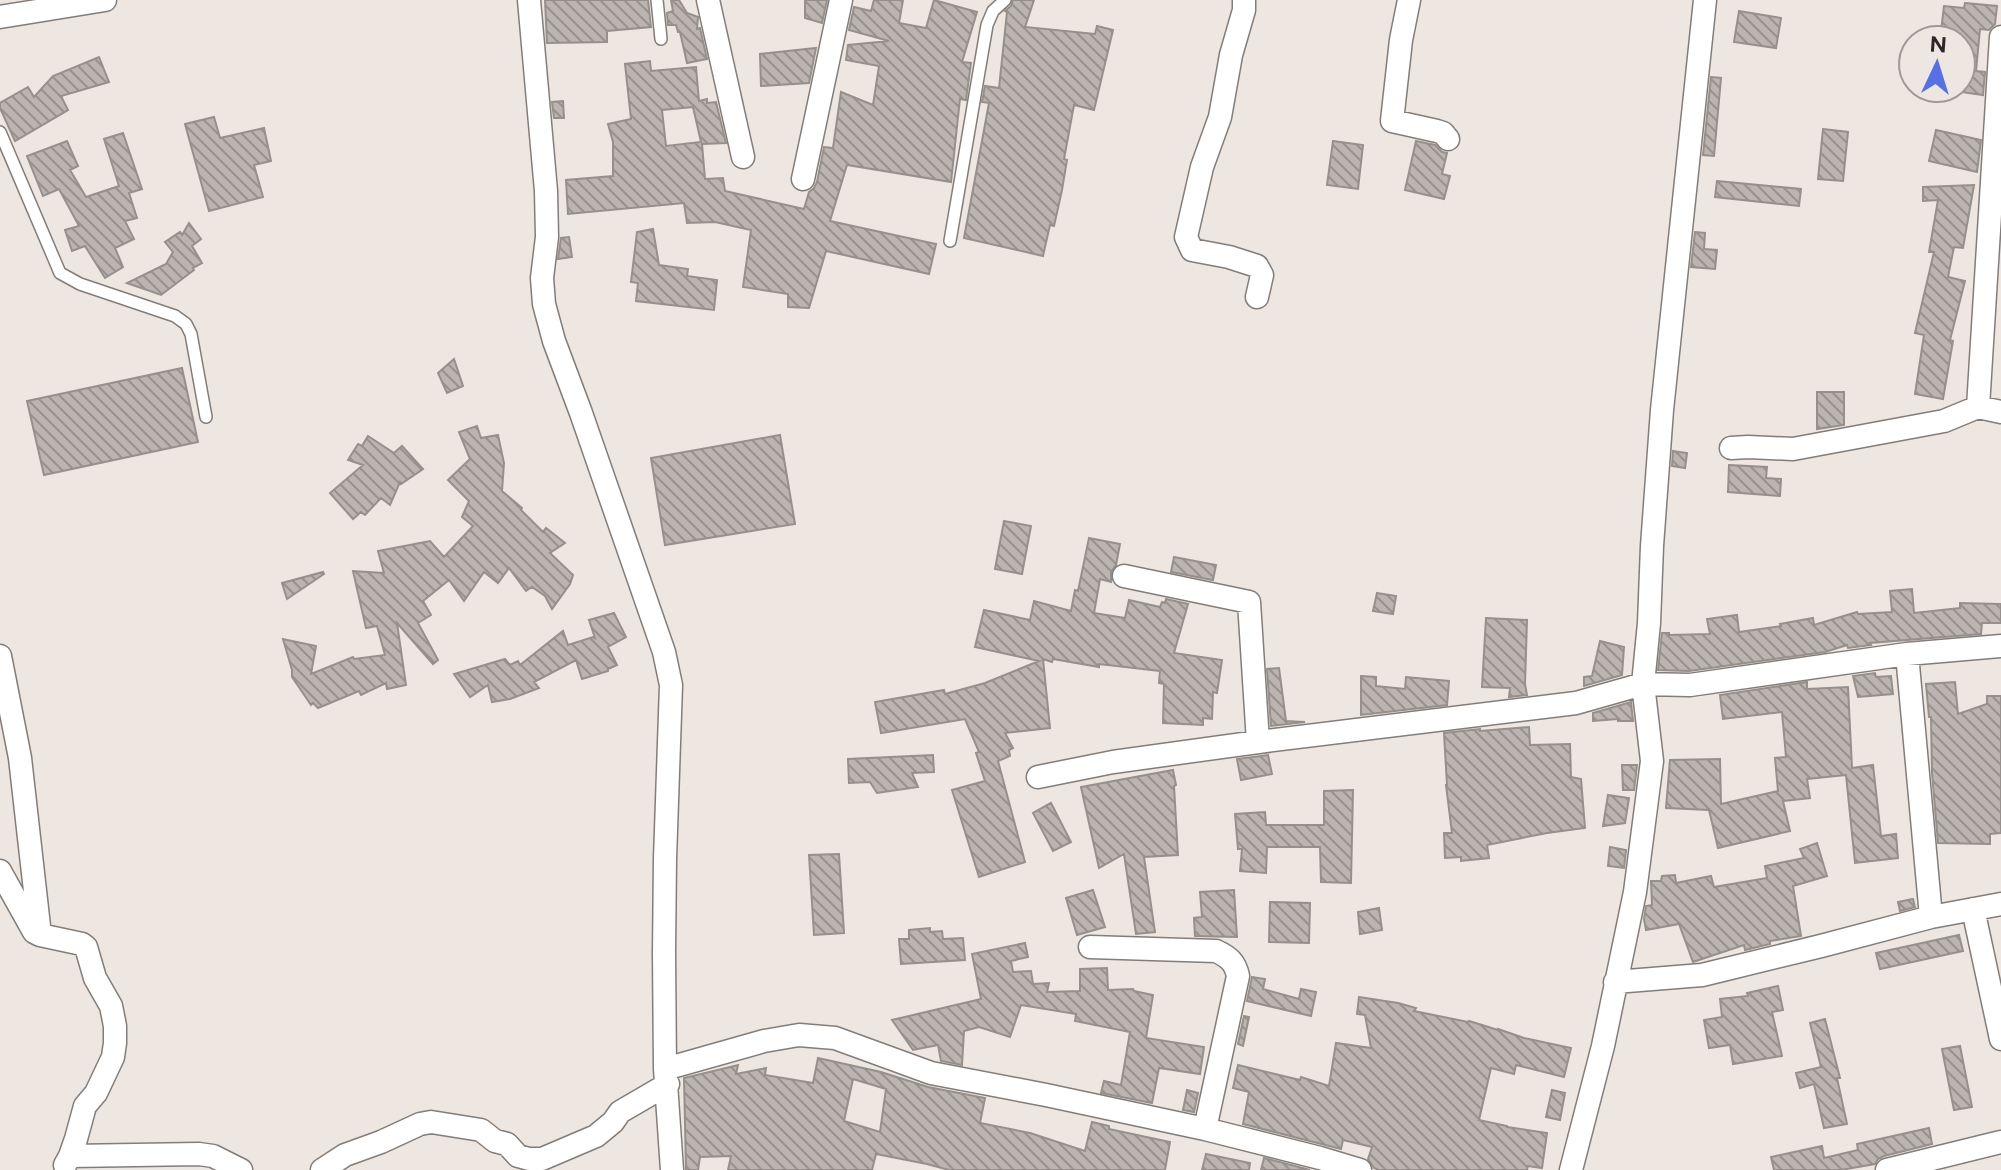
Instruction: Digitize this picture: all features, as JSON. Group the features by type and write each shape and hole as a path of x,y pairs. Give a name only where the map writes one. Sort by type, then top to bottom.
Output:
{"street":[{"path":"0,17 105,0"},
{"path":"529,0 546,191 547,237 542,278 544,304 554,341 664,652 671,685 665,859 667,1076 672,1170"},
{"path":"708,0 743,157"},
{"path":"803,179 841,0"},
{"path":"1244,0 1220,117 1202,167 1186,237 1192,250 1257,266 1262,275 1257,297"},
{"path":"1409,0 1392,121 1437,131 1448,139"},
{"path":"1571,1170 1603,1046 1635,892 1652,761 1643,684 1652,546 1662,410 1705,0"},
{"path":"1978,407 2001,37"},
{"path":"1731,448 1793,449 1944,421 1978,407 2001,412"},
{"path":"1124,576 1249,602 1258,742"},
{"path":"1038,777 1113,762 1258,742 1576,703 1643,684 1690,685 1907,654 2001,646"},
{"path":"1907,654 1931,917"},
{"path":"0,656 20,758 40,935"},
{"path":"0,871 34,932 86,947 95,978 111,1006 115,1026 113,1057 96,1093 85,1106 74,1155 199,1154 213,1156 241,1170"},
{"path":"1615,982 1702,975 1931,917 2001,904"},
{"path":"1973,909 2001,1039"},
{"path":"1090,947 1216,951 1235,965 1238,976 1205,1129"},
{"path":"322,1170 345,1155 431,1122 481,1130 495,1141 507,1144 518,1156 542,1159 596,1136 620,1112 667,1076 764,1041 799,1035 835,1038 931,1073 1205,1129 1360,1170"},
{"path":"1887,1170 2001,1142"}],"lane":[{"path":"657,0 661,39"},
{"path":"950,241 987,25 993,11 1005,0"},
{"path":"0,132 60,273 80,284 175,316 186,324 191,334 206,417"}],"building":[{"path":"545,0 648,0 651,27 607,31 607,42 547,43"},
{"path":"671,0 679,0 687,13 698,17 697,29 700,28 707,59 687,63 680,32 676,25 668,25 667,13 673,11"},
{"path":"805,0 827,0 822,23 805,18"},
{"path":"874,0 903,0 899,23 926,28 934,0 977,12 962,62 971,63 966,100 960,99 951,182 847,165 830,221 936,244 929,274 826,251 809,308 788,307 788,294 743,287 751,230 715,222 687,223 684,203 568,214 566,180 613,176 613,142 608,124 631,119 625,64 650,61 651,71 696,67 699,101 707,99 707,103 716,102 726,143 702,144 705,179 723,178 725,191 804,209 809,192 817,182 824,147 833,148 841,92 873,105 879,66 846,60 848,45 889,41 849,30 854,7 871,11","holes":["693,107 701,142 666,146 662,110"]},
{"path":"1013,0 1034,0 1025,27 1095,34 1097,26 1113,30 1094,110 1074,105 1062,190 1043,256 964,238 989,103 982,102 985,86 999,88 1005,11"},
{"path":"1965,3 1997,6 1995,24 1989,30 1980,29 1977,60 1977,24 1942,24 1944,6 1964,8"},
{"path":"1739,11 1781,18 1776,48 1734,42"},
{"path":"816,48 809,83 761,86 760,54"},
{"path":"99,57 109,82 61,96 68,110 15,141 0,103 28,87 34,97 53,76"},
{"path":"1977,71 1985,72 1983,95 1977,94"},
{"path":"1711,77 1721,78 1714,156 1703,155"},
{"path":"563,101 564,118 554,118 552,102"},
{"path":"214,117 220,138 264,128 271,161 254,165 263,197 209,211 185,124"},
{"path":"1823,129 1848,132 1843,181 1818,179"},
{"path":"1936,130 1981,140 1977,172 1929,161"},
{"path":"123,133 142,189 129,193 137,218 125,221 134,239 115,248 123,267 105,278 85,246 72,251 65,230 79,226 59,189 43,196 27,156 67,141 78,166 70,170 86,197 119,186 104,139"},
{"path":"1333,141 1363,145 1358,189 1327,185"},
{"path":"1416,141 1435,145 1447,153 1442,174 1450,176 1444,199 1405,190"},
{"path":"1717,181 1801,189 1799,206 1715,197"},
{"path":"1974,185 1963,248 1954,247 1948,277 1965,281 1950,340 1953,341 1943,399 1915,394 1924,335 1915,333 1934,252 1929,252 1938,200 1923,201 1923,187"},
{"path":"189,223 201,239 192,246 202,263 161,295 127,283 166,264 173,252 165,242 180,232 182,235"},
{"path":"653,229 659,265 688,269 687,276 717,280 714,310 636,301 638,283 631,282 637,232"},
{"path":"1695,232 1705,233 1704,249 1717,250 1715,269 1691,267"},
{"path":"569,237 572,257 558,259 561,238"},
{"path":"454,359 463,386 447,393 438,373"},
{"path":"182,368 198,442 44,475 27,401"},
{"path":"1817,392 1844,392 1844,425 1817,429"},
{"path":"477,426 481,438 498,435 504,463 502,491 543,532 546,528 565,543 550,553 573,575 570,584 552,609 545,596 532,587 526,591 509,568 498,583 484,572 464,601 449,580 423,601 431,615 418,623 438,660 433,664 397,623 406,685 387,689 386,683 361,695 359,691 318,708 313,703 311,705 292,677 283,639 316,646 311,674 353,657 385,655 377,626 366,628 353,571 384,573 378,551 430,541 444,557 473,526 462,517 469,501 448,480 470,459 459,432"},
{"path":"780,435 795,524 665,545 651,458"},
{"path":"368,436 394,453 402,446 423,469 400,482 390,505 381,498 365,515 361,512 353,519 330,493 363,465 348,460 358,444 362,446"},
{"path":"1673,451 1687,453 1685,468 1672,466"},
{"path":"1729,465 1767,467 1766,478 1781,479 1780,496 1728,492"},
{"path":"1004,521 1031,526 1022,574 995,569"},
{"path":"1089,538 1120,544 1111,582 1100,579 1094,613 1125,618 1129,600 1160,607 1166,599 1188,604 1174,653 1222,660 1217,693 1213,692 1212,719 1203,718 1203,725 1163,723 1164,684 1159,683 1160,671 1043,659 1050,728 1005,733 1013,748 1009,750 1010,756 998,761 1025,862 979,877 952,790 985,781 976,753 979,752 965,719 881,733 875,702 944,690 945,694 985,683 1039,661 975,647 984,610 1030,620 1034,601 1071,611"},
{"path":"1174,557 1216,565 1213,580 1171,572"},
{"path":"324,574 287,599 282,583"},
{"path":"1912,589 1914,613 1960,608 1960,603 2001,604 2001,623 1982,623 1981,634 1870,643 1848,648 1847,645 1825,652 1689,671 1658,670 1662,633 1710,634 1707,619 1737,615 1739,632 1813,618 1814,625 1857,612 1892,612 1890,591"},
{"path":"1377,593 1396,596 1393,614 1373,611"},
{"path":"614,613 626,637 608,647 617,665 608,671 582,679 576,660 534,682 539,688 492,702 488,685 470,697 454,674 505,659 510,665 518,661 520,665 563,631 568,645 595,638 589,620"},
{"path":"1486,618 1527,620 1527,695 1509,697 1510,688 1482,687"},
{"path":"1600,641 1624,647 1622,675 1584,686 1584,677 1592,676"},
{"path":"1279,668 1286,721 1305,722 1271,726 1267,669"},
{"path":"1875,673 1876,677 1891,676 1893,694 1858,697 1853,676"},
{"path":"1361,676 1376,677 1376,686 1405,689 1406,677 1449,681 1447,705 1361,715"},
{"path":"1807,682 1807,689 1848,687 1852,768 1873,765 1881,836 1896,834 1898,858 1855,863 1846,775 1807,779 1810,798 1783,801 1790,831 1718,848 1709,810 1666,808 1670,760 1720,759 1721,804 1778,791 1775,758 1786,757 1782,712 1723,719 1720,695"},
{"path":"1955,682 1958,714 1987,704 1987,696 2001,696 2001,833 1990,834 1990,844 1938,843 1931,717 1926,684"},
{"path":"1631,702 1633,721 1593,721 1593,713"},
{"path":"1529,727 1530,745 1570,744 1571,777 1581,779 1585,828 1487,845 1489,858 1461,861 1461,857 1445,858 1444,833 1452,833 1444,733"},
{"path":"933,755 934,772 912,773 918,787 877,793 870,782 849,783 848,759"},
{"path":"1268,755 1272,774 1241,780 1237,759"},
{"path":"1622,765 1637,765 1634,790 1623,790"},
{"path":"1173,770 1178,855 1144,857 1155,932 1136,934 1124,854 1099,868 1081,787"},
{"path":"1353,790 1351,883 1321,882 1320,847 1267,847 1266,873 1240,871 1242,849 1238,849 1235,814 1265,812 1266,825 1324,825 1324,791"},
{"path":"1608,795 1629,798 1625,823 1603,826"},
{"path":"1051,803 1071,842 1053,851 1033,813"},
{"path":"1817,843 1827,876 1793,886 1801,936 1770,941 1770,944 1745,950 1744,945 1693,962 1679,924 1646,930 1646,906 1652,905 1651,881 1661,881 1662,876 1675,875 1676,883 1711,876 1714,887 1767,878 1765,866 1804,858 1800,849"},
{"path":"1610,847 1626,850 1624,868 1608,866"},
{"path":"839,854 844,933 814,935 809,855"},
{"path":"1093,890 1105,927 1077,935 1066,898"},
{"path":"1234,890 1237,937 1195,936 1194,918 1202,917 1200,892"},
{"path":"1913,899 1915,907 1900,911 1898,902"},
{"path":"1270,902 1310,903 1309,943 1269,942"},
{"path":"1379,908 1382,930 1360,934 1358,912"},
{"path":"930,928 930,932 942,931 943,939 963,938 965,960 901,964 899,939 909,939 909,930"},
{"path":"1959,935 1963,951 1880,969 1876,953"},
{"path":"1025,943 1028,957 1011,961 1013,972 1031,971 1033,984 1049,983 1047,992 1080,991 1080,969 1107,968 1108,990 1133,989 1153,995 1146,1038 1204,1047 1200,1074 1159,1068 1152,1103 1101,1093 1104,1081 1121,1085 1130,1032 1075,1021 1076,1014 1021,1005 1010,1037 979,1027 964,1031 962,1065 941,1061 938,1045 913,1050 892,1020 981,999 972,954"},
{"path":"1252,977 1265,979 1263,989 1299,999 1301,989 1316,992 1311,1016 1247,1001"},
{"path":"1778,986 1783,1010 1772,1012 1782,1056 1733,1064 1730,1045 1709,1048 1704,1020 1722,1017 1720,999 1748,996 1747,993"},
{"path":"1359,997 1398,1003 1416,1008 1414,1011 1469,1021 1571,1048 1564,1077 1516,1065 1514,1074 1491,1068 1479,1120 1547,1133 1542,1168 1379,1170 1368,1159 1372,1147 1343,1140 1341,1149 1243,1124 1249,1092 1233,1088 1238,1065 1300,1080 1301,1077 1329,1086 1336,1043 1371,1048 1365,1015 1357,1014"},
{"path":"1244,1016 1249,1017 1243,1046 1238,1044"},
{"path":"1825,1019 1840,1078 1837,1078 1847,1124 1824,1128 1814,1084 1800,1088 1796,1073 1821,1067 1810,1023"},
{"path":"1960,1046 1972,1107 1954,1110 1942,1049"},
{"path":"818,1058 881,1072 928,1087 985,1098 980,1123 1030,1133 1085,1151 1092,1122 1109,1126 1109,1129 1170,1142 1165,1170 949,1170 876,1154 872,1170 728,1170 731,1156 700,1157 698,1170 686,1170 684,1078 738,1065 736,1074 766,1068 765,1075 813,1083","holes":["853,1079 886,1089 880,1132 844,1121"]},
{"path":"1187,1090 1198,1093 1194,1112 1183,1110"},
{"path":"1552,1090 1565,1093 1560,1120 1546,1117"},
{"path":"1929,1128 1932,1144 1884,1156 1875,1164 1841,1170 1774,1170 1771,1157 1822,1146 1824,1158 1858,1150 1857,1144"},
{"path":"1206,1154 1250,1163 1249,1170 1202,1170"},
{"path":"1264,1158 1310,1170 1261,1170"}]}
